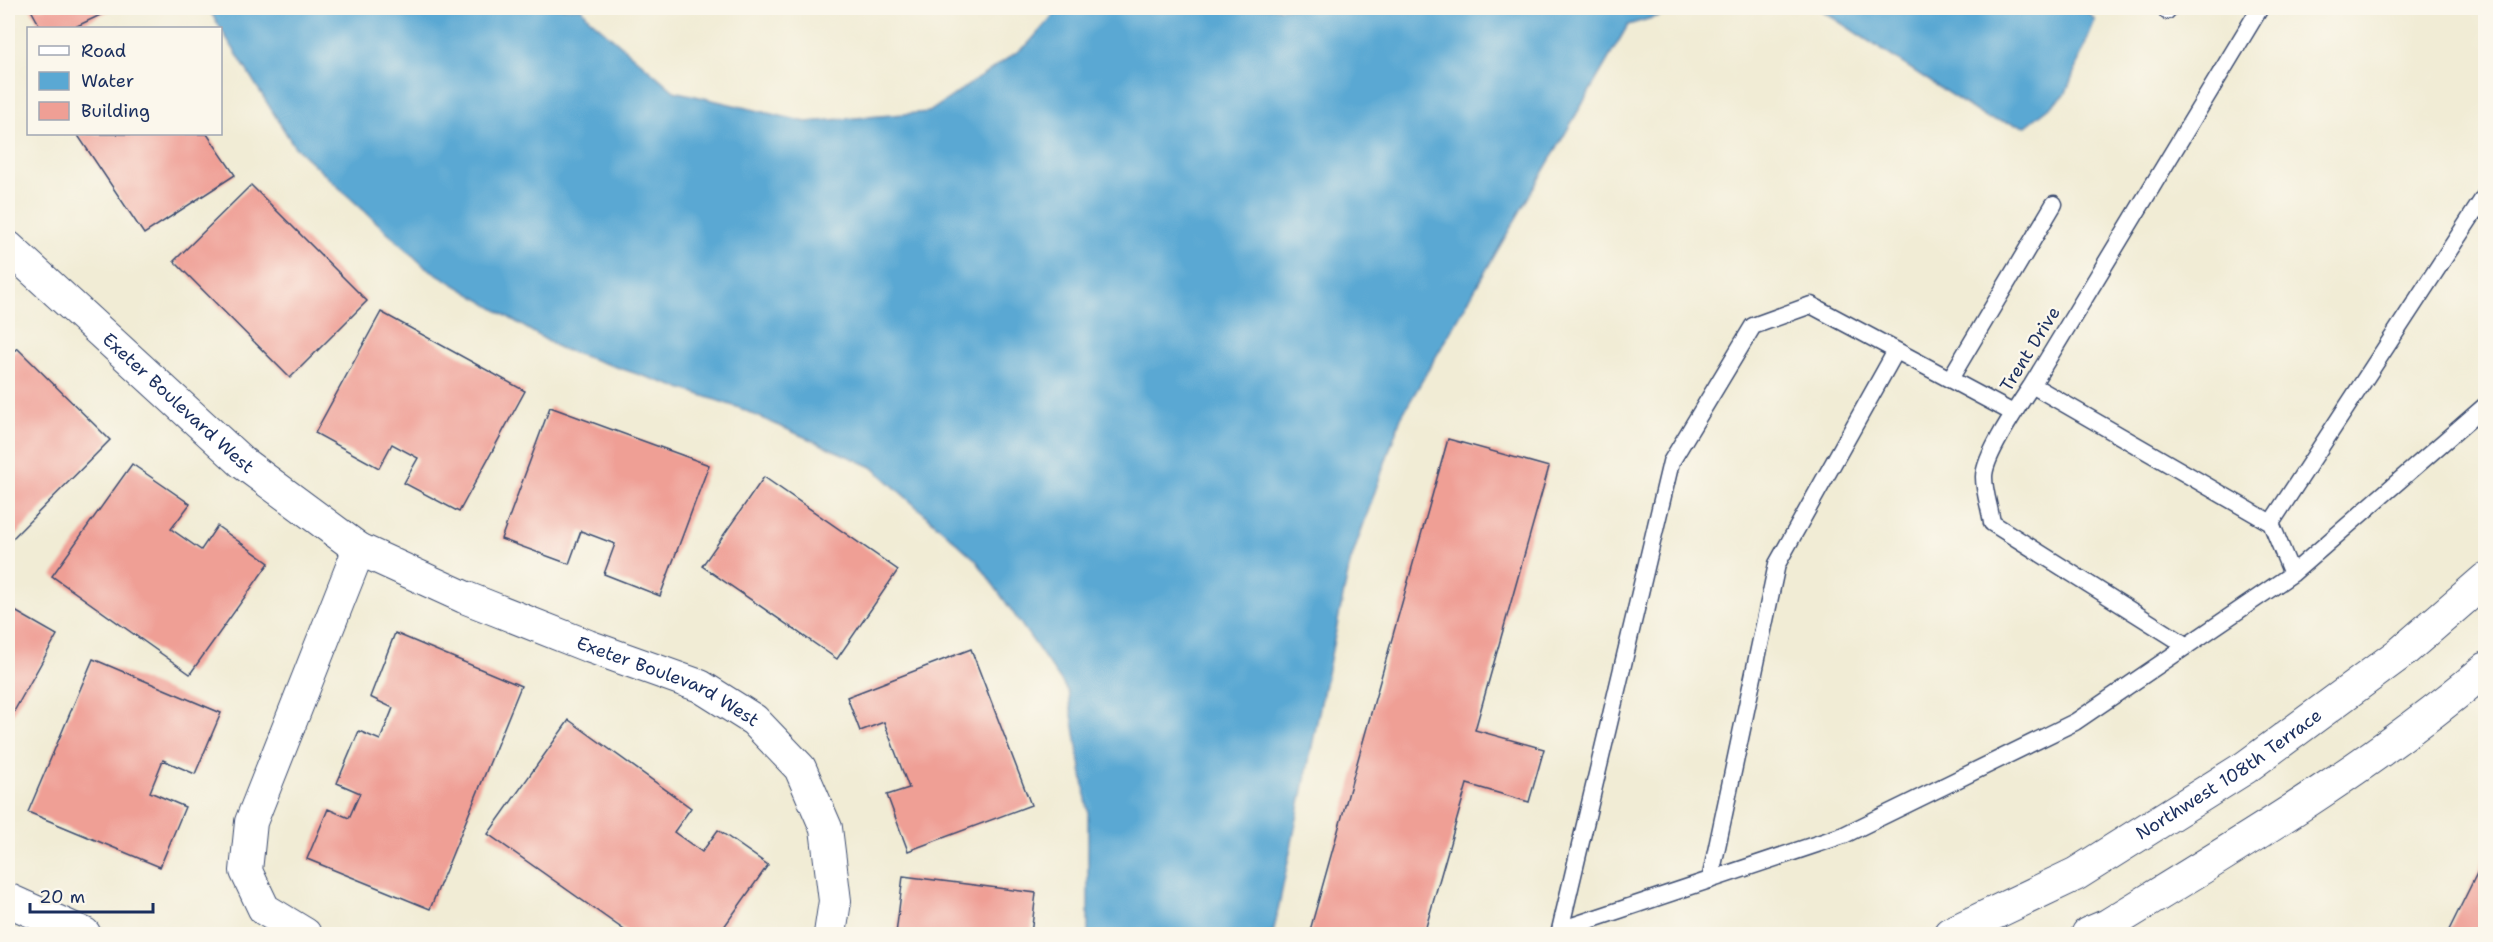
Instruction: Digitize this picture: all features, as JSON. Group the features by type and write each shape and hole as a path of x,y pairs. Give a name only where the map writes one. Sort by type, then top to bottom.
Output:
{"street":[{"name":"Exeter Boulevard West","path":"11,255 243,463 359,549 474,601 588,646 700,686 754,720 800,768 826,828 835,902 830,934"},
{"path":"305,934 264,909 246,871 251,822 359,549"},
{"name":"Northwest 108th Terrace","path":"1950,934 2076,874 2246,767 2402,652 2486,579"},
{"path":"2088,934 2107,926 2280,820 2448,701 2486,669"},
{"path":"8,900 84,934"}],"lane":[{"name":"Trent Drive","path":"2187,646 1992,523 1984,475 1997,442 2013,413 2260,8"},
{"path":"2271,523 2486,194"},
{"path":"1950,379 2054,204"},
{"path":"2013,413 1811,305 1753,326 1671,462 1560,930 1844,835 2075,722 2292,574 2486,405"},
{"path":"1710,880 1777,564 1896,351"},
{"path":"2032,385 2271,523 2292,574"}],"water":[{"path":"208,8 581,8 589,18 674,91 806,122 929,112 1027,45 1060,8 1686,8 1628,25 1401,417 1350,563 1273,934 1088,934 1088,811 1068,691 976,560 872,467 737,407 559,348 424,266 294,146 222,27"},
{"path":"1818,8 2083,8 2095,20 2065,95 2026,126 1986,118"}],"building":[{"path":"30,8 115,8 75,27 40,27"},
{"path":"78,135 208,135 235,175 144,234"},
{"path":"251,185 367,301 290,378 174,261"},
{"path":"381,312 525,391 459,512 404,483 418,458 392,444 379,468 315,433"},
{"path":"17,348 110,440 8,543 8,358"},
{"path":"550,407 709,465 660,596 604,574 615,544 581,531 569,564 501,539"},
{"path":"1448,439 1549,467 1475,730 1544,749 1529,802 1467,784 1424,934 1309,934"},
{"path":"132,464 190,504 171,529 201,550 217,526 269,563 190,674 52,576"},
{"path":"764,477 898,570 837,659 702,566"},
{"path":"8,607 57,635 8,722"},
{"path":"395,633 521,686 430,909 307,859 328,809 349,818 360,793 337,783 359,731 380,740 393,708 370,697"},
{"path":"971,649 1031,805 908,851 887,795 909,788 884,722 860,731 847,697"},
{"path":"93,659 221,713 195,774 163,760 150,792 185,807 160,867 28,812"},
{"path":"569,720 691,808 674,832 702,852 718,830 768,865 719,934 630,934 488,834"},
{"path":"2486,855 2486,934 2447,934"},
{"path":"903,876 1036,893 1031,934 896,934"}]}
